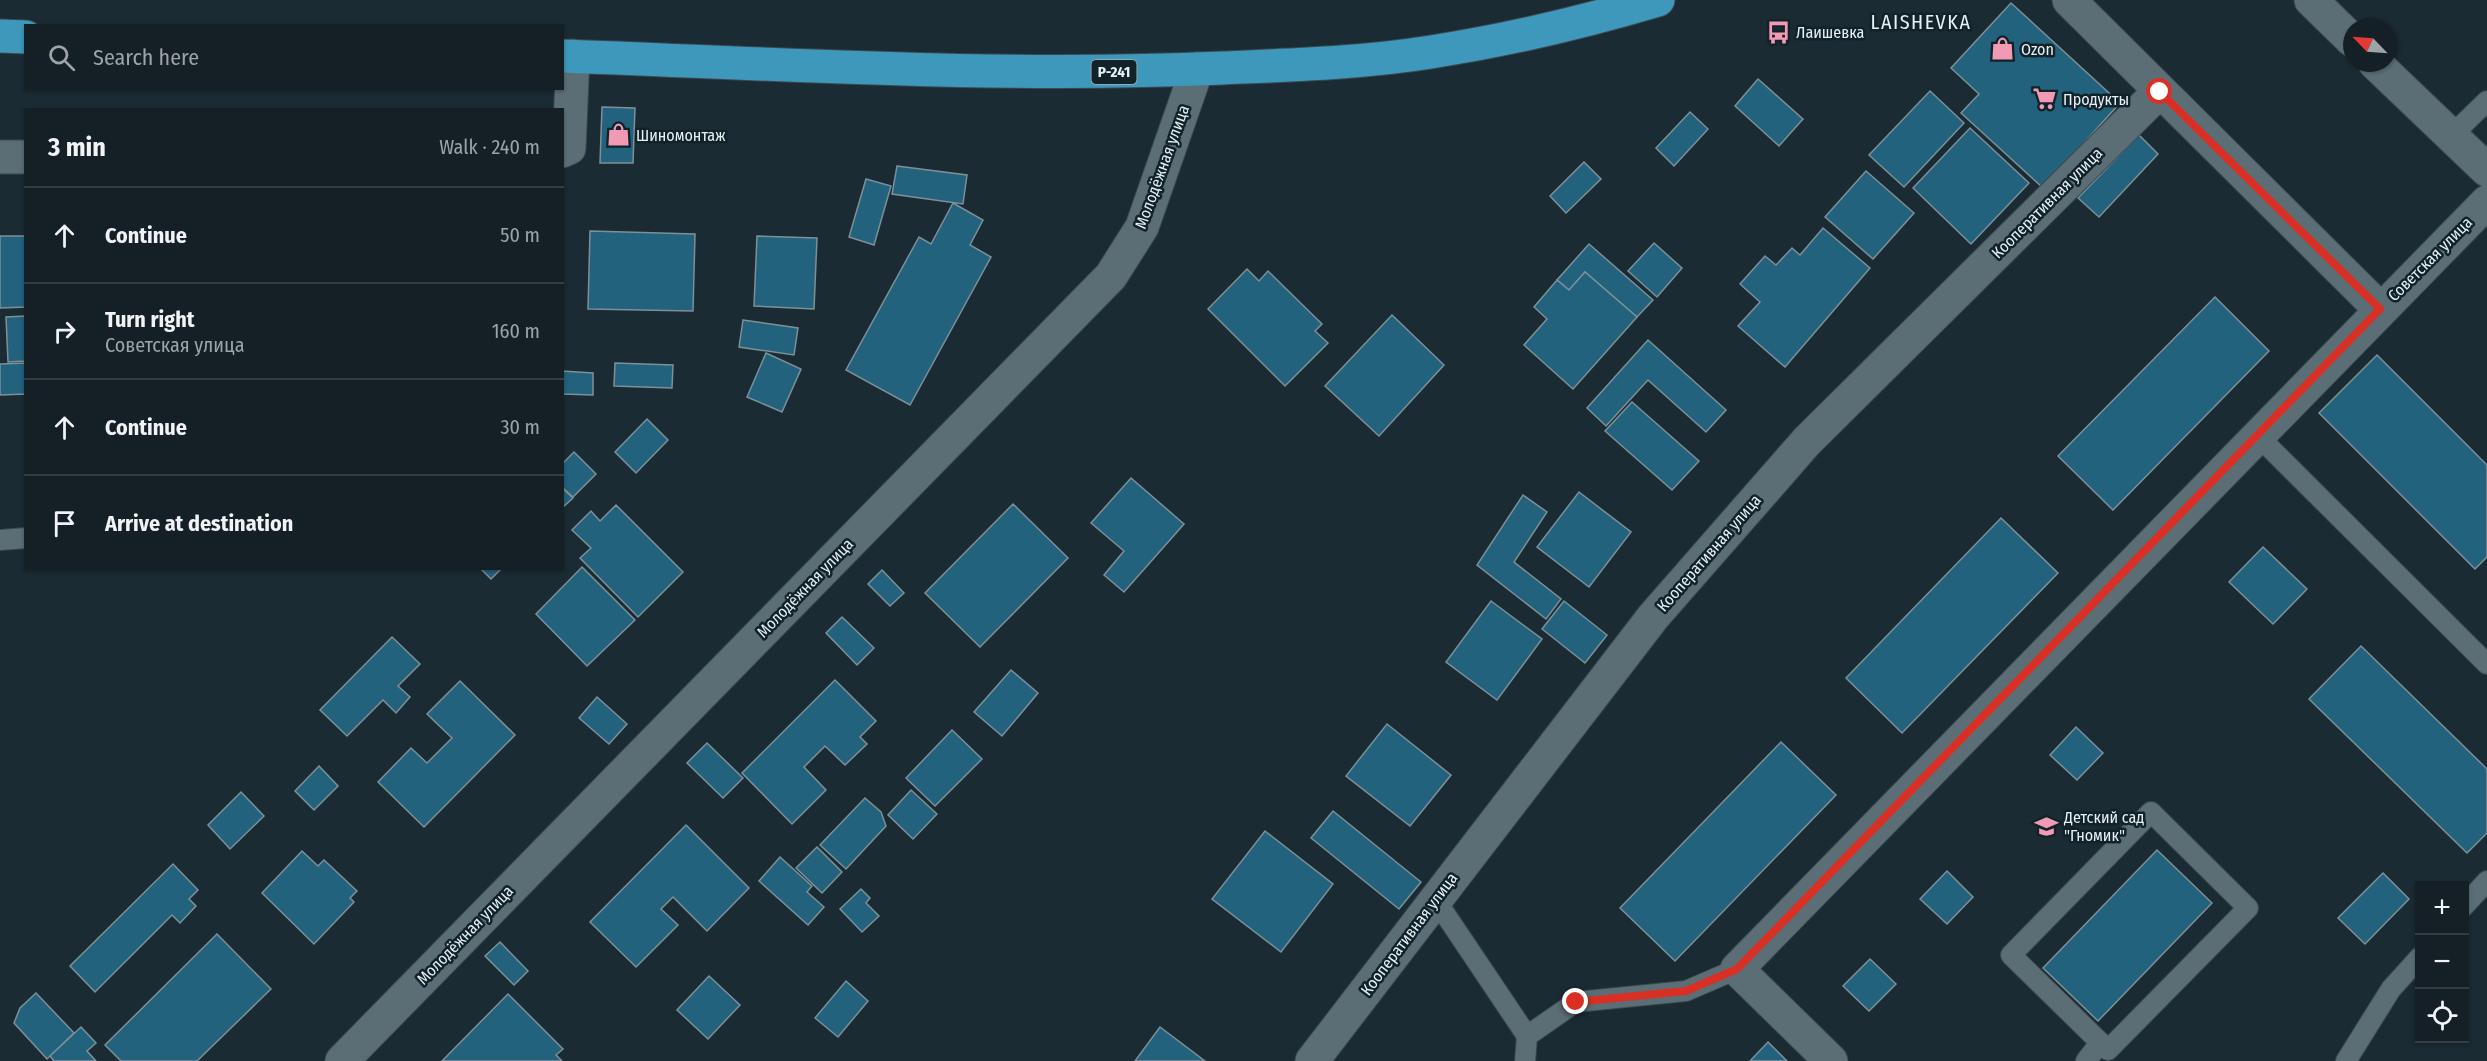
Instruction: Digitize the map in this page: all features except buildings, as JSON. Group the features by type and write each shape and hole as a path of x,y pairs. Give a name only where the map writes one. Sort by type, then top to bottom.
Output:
{"highway":[{"name":"Р-241","path":"568,56 952,70 1104,72 1339,63 1431,52 1596,18 1658,0"},
{"path":"0,36 24,37"}],"street":[{"path":"2069,0 2380,309"},
{"path":"2311,0 2343,31"},
{"path":"564,150 568,148 568,56"},
{"name":"Молодёжная улица","path":"342,1061 1111,276 1142,227 1197,69"},
{"path":"2384,72 2487,170"},
{"name":"Кооперативная улица","path":"1312,1061 1653,617 1807,441 2160,92"},
{"path":"0,157 24,158"},
{"name":"Советская улица","path":"1737,969 2487,202"},
{"path":"1737,969 1831,1061"}],"lane":[{"path":"2450,137 2487,101"},
{"path":"2257,435 2487,664"},
{"path":"0,540 24,538"},
{"path":"2151,812 2248,908 2108,1050 2100,1043 2011,955 2151,812"},
{"path":"2469,901 2487,881"},
{"path":"1435,899 1527,1036 1525,1061"},
{"path":"2346,1061 2355,1051 2391,989 2415,963"},
{"path":"1527,1036 1576,1002 1686,991 1737,969"},
{"path":"2086,1061 2100,1043"}],"place":[{"name":"Лаишевка","path":"1778,32"},
{"name":"Ozon","path":"2003,49"},
{"name":"Продукты","path":"2045,99"},
{"name":"Шиномонтаж","path":"618,135"},
{"name":"Детский сад \"Гномик\"","path":"2046,826"}],"district":[{"name":"LAISHEVKA","path":"1921,22"}],"route":[{"path":"1576,1002 1686,991 1737,969 2380,309 2160,92"}]}
